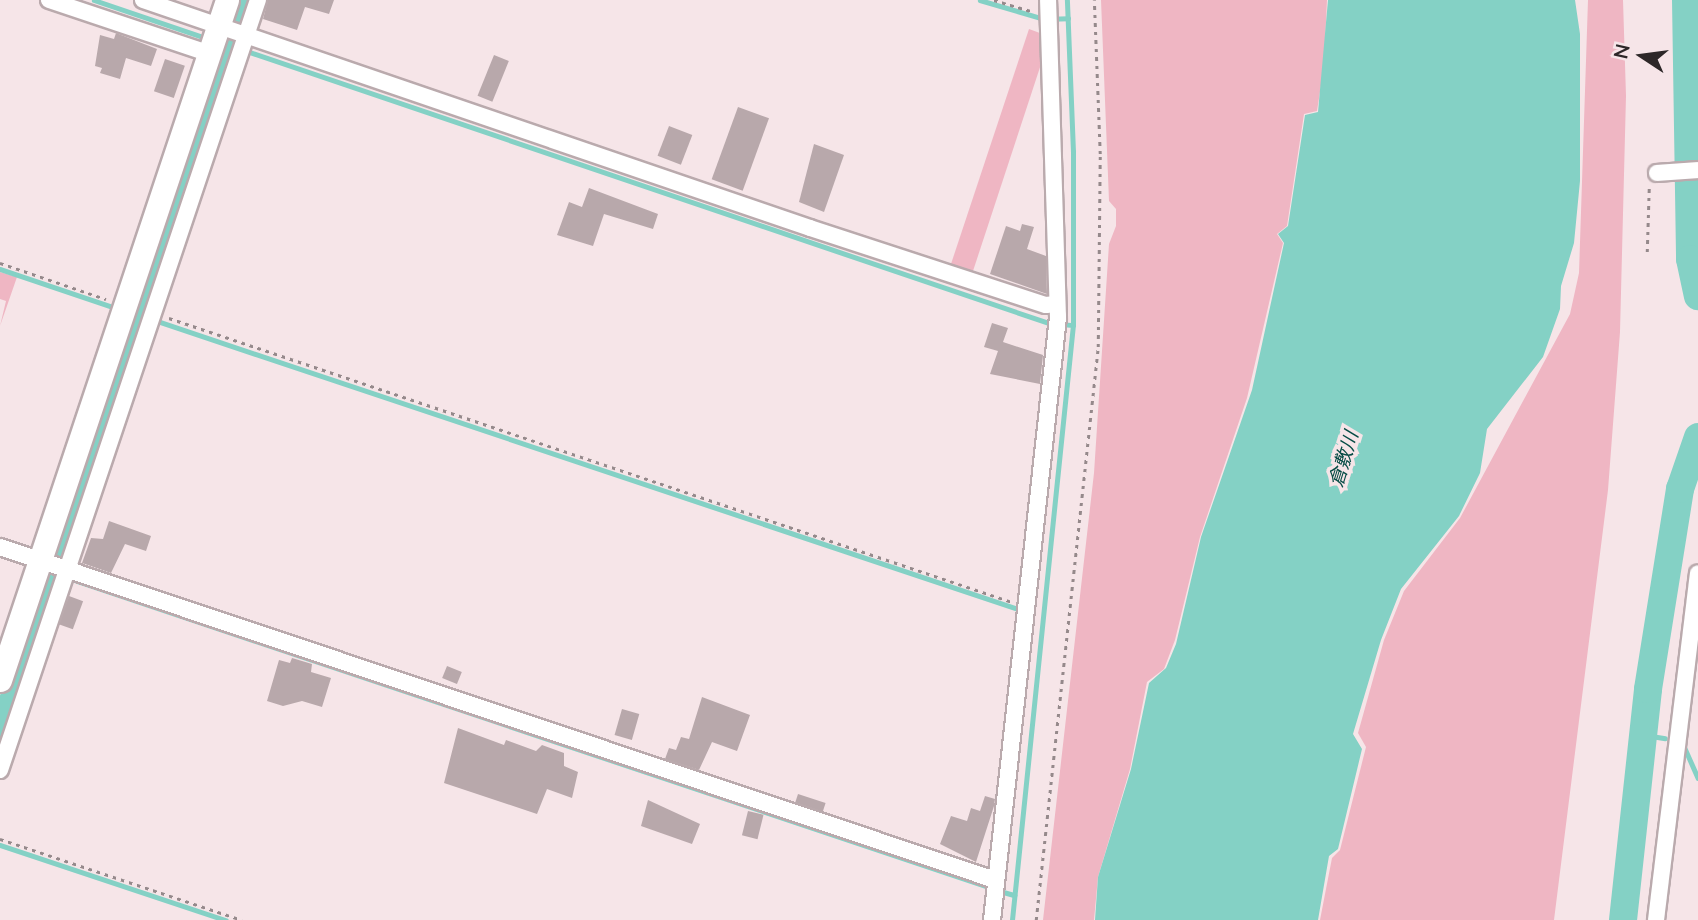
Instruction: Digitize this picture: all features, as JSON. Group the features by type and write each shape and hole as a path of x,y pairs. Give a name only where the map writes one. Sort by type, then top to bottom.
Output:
{"street":[{"path":"49,0 209,54"},
{"path":"143,0 236,35 810,228 1056,317"},
{"path":"227,0 236,35"},
{"path":"0,770 56,565 141,306 236,35 258,0"},
{"path":"992,920 1027,606 1059,277 1050,13"},
{"path":"141,306 209,54 236,35"},
{"path":"1665,171 1698,170"},
{"path":"0,547 995,886"},
{"path":"0,680 56,565"},
{"path":"1656,920 1698,574"}],"path":[{"path":"994,0 1050,13"},
{"path":"1036,920 1098,347 1100,167 1094,0"},
{"path":"1647,252 1649,190 1665,171"},
{"path":"0,263 141,306 1027,606"},
{"path":"0,839 242,920"}],"shaded area":[{"path":"1101,0 1327,0 1324,66 1317,111 1304,114 1287,226 1277,234 1283,243 1247,398 1200,537 1175,640 1164,669 1147,682 1130,769 1098,877 1094,920 1043,920 1094,473 1109,244 1116,226 1116,209 1109,201"},
{"path":"1588,0 1623,0 1626,96 1620,332 1608,490 1554,920 1320,920 1332,858 1340,850 1366,747 1358,733 1384,640 1404,591 1460,518 1570,314 1579,273"},
{"path":"1029,29 1048,36 1046,49 973,271 951,264"},
{"path":"0,272 17,277 0,326 6,301 0,299"}],"water":[{"name":"倉敷川","path":"1328,0 1575,0 1580,34 1580,181 1574,243 1561,286 1560,309 1543,357 1487,429 1480,473 1459,516 1401,589 1381,640 1353,734 1362,749 1338,849 1329,856 1318,920 1095,920 1098,877 1131,769 1149,683 1166,668 1176,644 1201,537 1252,390 1284,243 1278,234 1288,226 1305,115 1318,112"}],"building":[{"path":"268,0 334,0 329,14 305,7 297,30 263,19"},
{"path":"116,33 157,49 151,66 126,58 120,79 100,73 102,68 95,66 100,35 114,39"},
{"path":"494,55 509,61 492,102 478,96"},
{"path":"165,59 185,66 174,98 154,91"},
{"path":"738,107 769,118 743,191 712,179"},
{"path":"669,126 692,135 681,165 658,156"},
{"path":"814,144 844,155 824,212 799,202"},
{"path":"589,188 658,214 653,229 604,214 593,246 557,235 569,202 582,207"},
{"path":"1022,224 1034,227 1027,249 1046,256 1047,294 990,274 1006,226 1020,231"},
{"path":"992,323 1008,328 1003,342 1043,355 1040,384 990,374 998,351 984,347"},
{"path":"109,521 151,536 146,551 125,544 111,573 82,563 91,538 103,539"},
{"path":"69,596 83,601 73,629 59,624"},
{"path":"292,658 312,664 311,672 331,678 322,707 302,701 283,706 267,701 279,660 290,663"},
{"path":"447,666 462,672 457,684 442,678"},
{"path":"702,697 750,715 737,751 712,742 699,770 665,759 669,748 676,750 681,737 689,739"},
{"path":"622,709 639,714 632,740 615,735"},
{"path":"458,728 504,745 506,740 536,751 542,745 564,753 564,766 578,772 572,798 547,789 537,814 444,783"},
{"path":"798,794 826,803 823,812 795,803"},
{"path":"985,796 995,799 976,862 940,844 951,816 967,821 971,808 980,811"},
{"path":"648,800 700,824 692,844 641,826"},
{"path":"748,811 764,815 757,839 742,835"}],"waterway":[{"path":"94,0 200,36"},
{"path":"0,740 246,0"},
{"path":"980,0 1044,19 1068,18"},
{"path":"1012,920 1073,325 1073,152 1067,0"},
{"path":"1686,0 1690,259 1698,296"},
{"path":"226,44 1049,323 1073,325"},
{"path":"1693,209 1698,208"},
{"path":"0,269 113,307"},
{"path":"136,314 147,318"},
{"path":"157,321 1021,610"},
{"path":"1623,920 1648,689 1680,489 1698,437"},
{"path":"77,581 992,888"},
{"path":"1645,735 1665,738"},
{"path":"1683,744 1698,778"},
{"path":"0,845 226,920"},
{"path":"1000,891 1014,895"}]}
